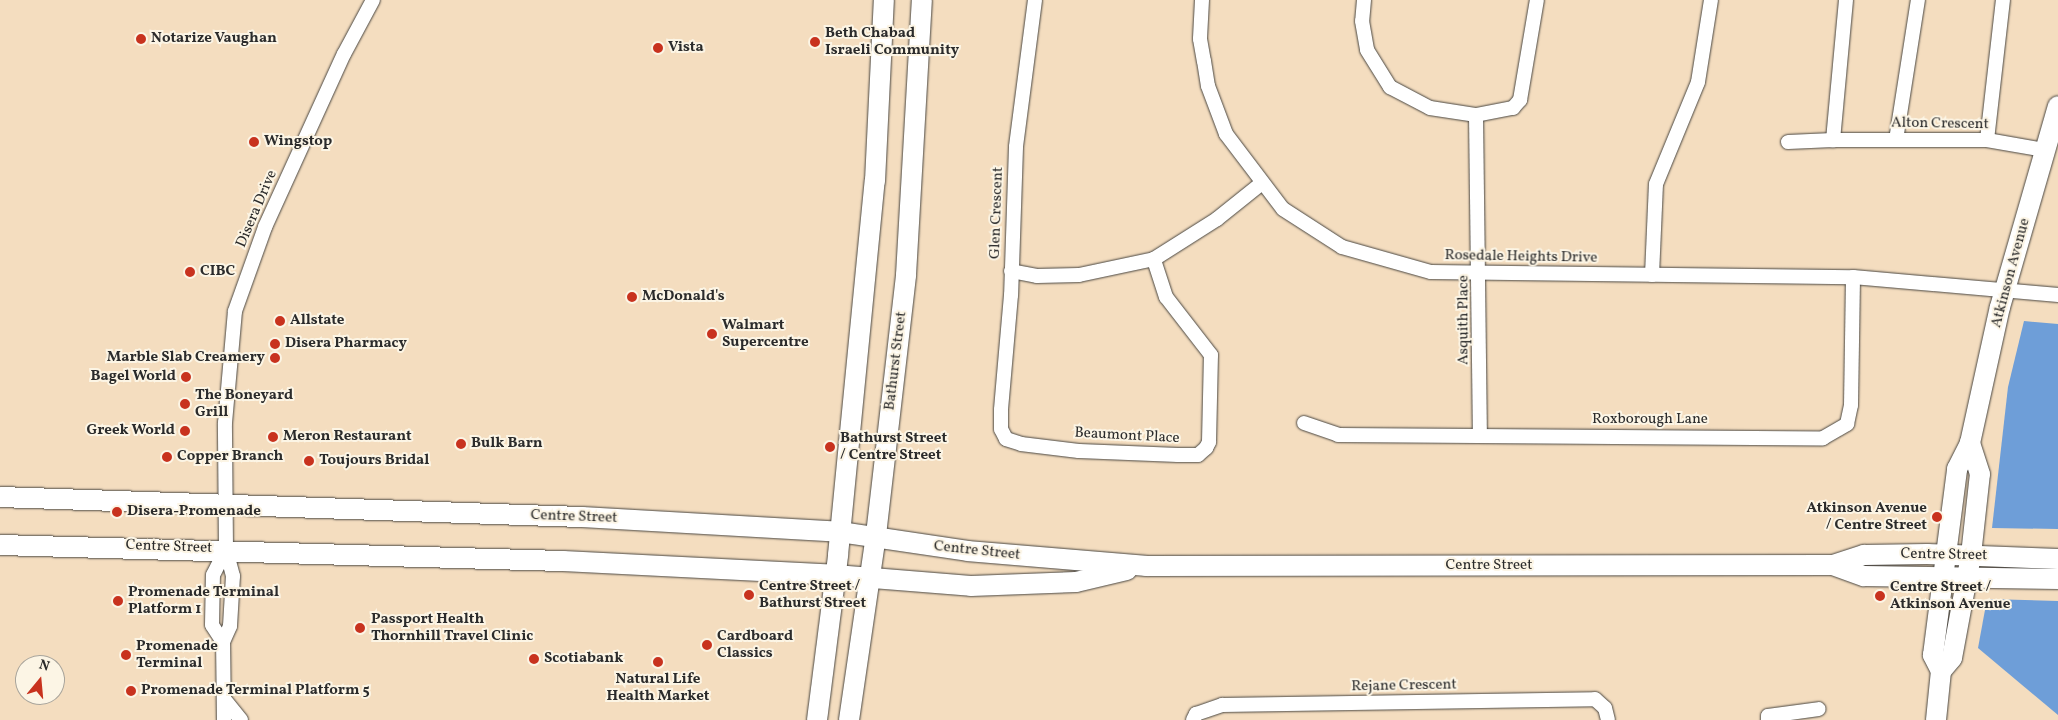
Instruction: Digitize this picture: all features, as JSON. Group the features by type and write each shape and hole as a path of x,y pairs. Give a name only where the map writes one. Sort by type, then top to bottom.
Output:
{"main road":[{"path":"816,720 840,532 874,181 884,0"},
{"name":"Bathurst Street","path":"849,720 876,535 906,275 922,0"},
{"name":"Atkinson Avenue","path":"1936,720 1941,671 1933,655 1943,577 1948,554 1957,469 1970,443 2006,290 2058,106"},
{"name":"Atkinson Avenue","path":"1941,671 1952,658 1971,555 1980,474 1970,443"},
{"name":"Centre Street","path":"0,497 582,517 840,532 876,535 902,543 968,551 1146,566 1832,565 1864,555 1948,554 2058,559"},
{"name":"Centre Street","path":"0,544 226,549 835,575 971,586 1076,582 1146,566"},
{"name":"Centre Street","path":"1832,565 1864,576 2058,578"}],"street":[{"name":"Disera Drive","path":"226,549 225,423 235,311 266,227 344,54 373,0"},
{"name":"Glen Crescent","path":"1035,0 1016,147 1011,271 1037,276 1079,275 1154,259 1217,219 1262,183"},
{"name":"Rosedale Heights Drive","path":"1202,0 1200,39 1208,86 1226,134 1283,209 1342,247 1430,272 1853,278 2058,295"},
{"path":"1364,0 1362,21 1367,50 1390,87 1430,108 1476,114 1513,108 1520,100 1537,0"},
{"path":"1652,275 1656,184 1698,82 1711,0"},
{"path":"1832,140 1846,0"},
{"path":"1896,140 1918,0"},
{"path":"1987,140 2003,0"},
{"name":"Asquith Place","path":"1476,114 1480,274 1480,435"},
{"name":"Alton Crescent","path":"1788,142 1832,140 1987,140 2045,150"},
{"name":"Beaumont Place","path":"1011,271 1001,410 1001,429 1006,439 1021,444 1080,451 1198,455 1209,442 1211,355 1166,297 1154,259"},
{"name":"Roxborough Lane","path":"1304,424 1338,435 1823,438 1835,433 1847,424 1851,405 1853,278"},
{"path":"223,642 212,625 213,575 226,549"},
{"path":"224,720 223,642 230,626 233,576 226,549"},
{"path":"224,699 241,720"},
{"name":"Rejane Crescent","path":"1193,720 1196,714 1222,705 1595,699 1604,708 1608,720"},
{"path":"1768,720 1768,716 1819,709"}],"water":[{"path":"2024,321 2058,324 2058,529 1992,528 2008,387"},
{"path":"1987,599 2058,601 2058,715 1978,648"}],"place":[{"name":"Notarize Vaughan","path":"141,39"},
{"name":"Beth Chabad Israeli Community","path":"815,42"},
{"name":"Vista","path":"658,48"},
{"name":"Wingstop","path":"254,142"},
{"name":"CIBC","path":"190,272"},
{"name":"McDonald's","path":"632,297"},
{"name":"Allstate","path":"280,321"},
{"name":"Walmart Supercentre","path":"712,334"},
{"name":"Disera Pharmacy","path":"275,344"},
{"name":"Marble Slab Creamery","path":"275,358"},
{"name":"Bagel World","path":"186,377"},
{"name":"The Boneyard Grill","path":"185,404"},
{"name":"Greek World","path":"185,431"},
{"name":"Meron Restaurant","path":"273,437"},
{"name":"Bulk Barn","path":"461,444"},
{"name":"Bathurst Street / Centre Street","path":"830,447"},
{"name":"Copper Branch","path":"167,457"},
{"name":"Toujours Bridal","path":"309,461"},
{"name":"Disera-Promenade","path":"117,512"},
{"name":"Atkinson Avenue / Centre Street","path":"1937,517"},
{"name":"Centre Street / Bathurst Street","path":"749,595"},
{"name":"Centre Street / Atkinson Avenue","path":"1880,596"},
{"name":"Promenade Terminal Platform 1","path":"118,601"},
{"name":"Passport Health Thornhill Travel Clinic","path":"360,628"},
{"name":"Cardboard Classics","path":"707,645"},
{"name":"Promenade Terminal","path":"126,655"},
{"name":"Scotiabank","path":"534,659"},
{"name":"Natural Life Health Market","path":"658,662"},
{"name":"Promenade Terminal Platform 5","path":"131,691"}]}
